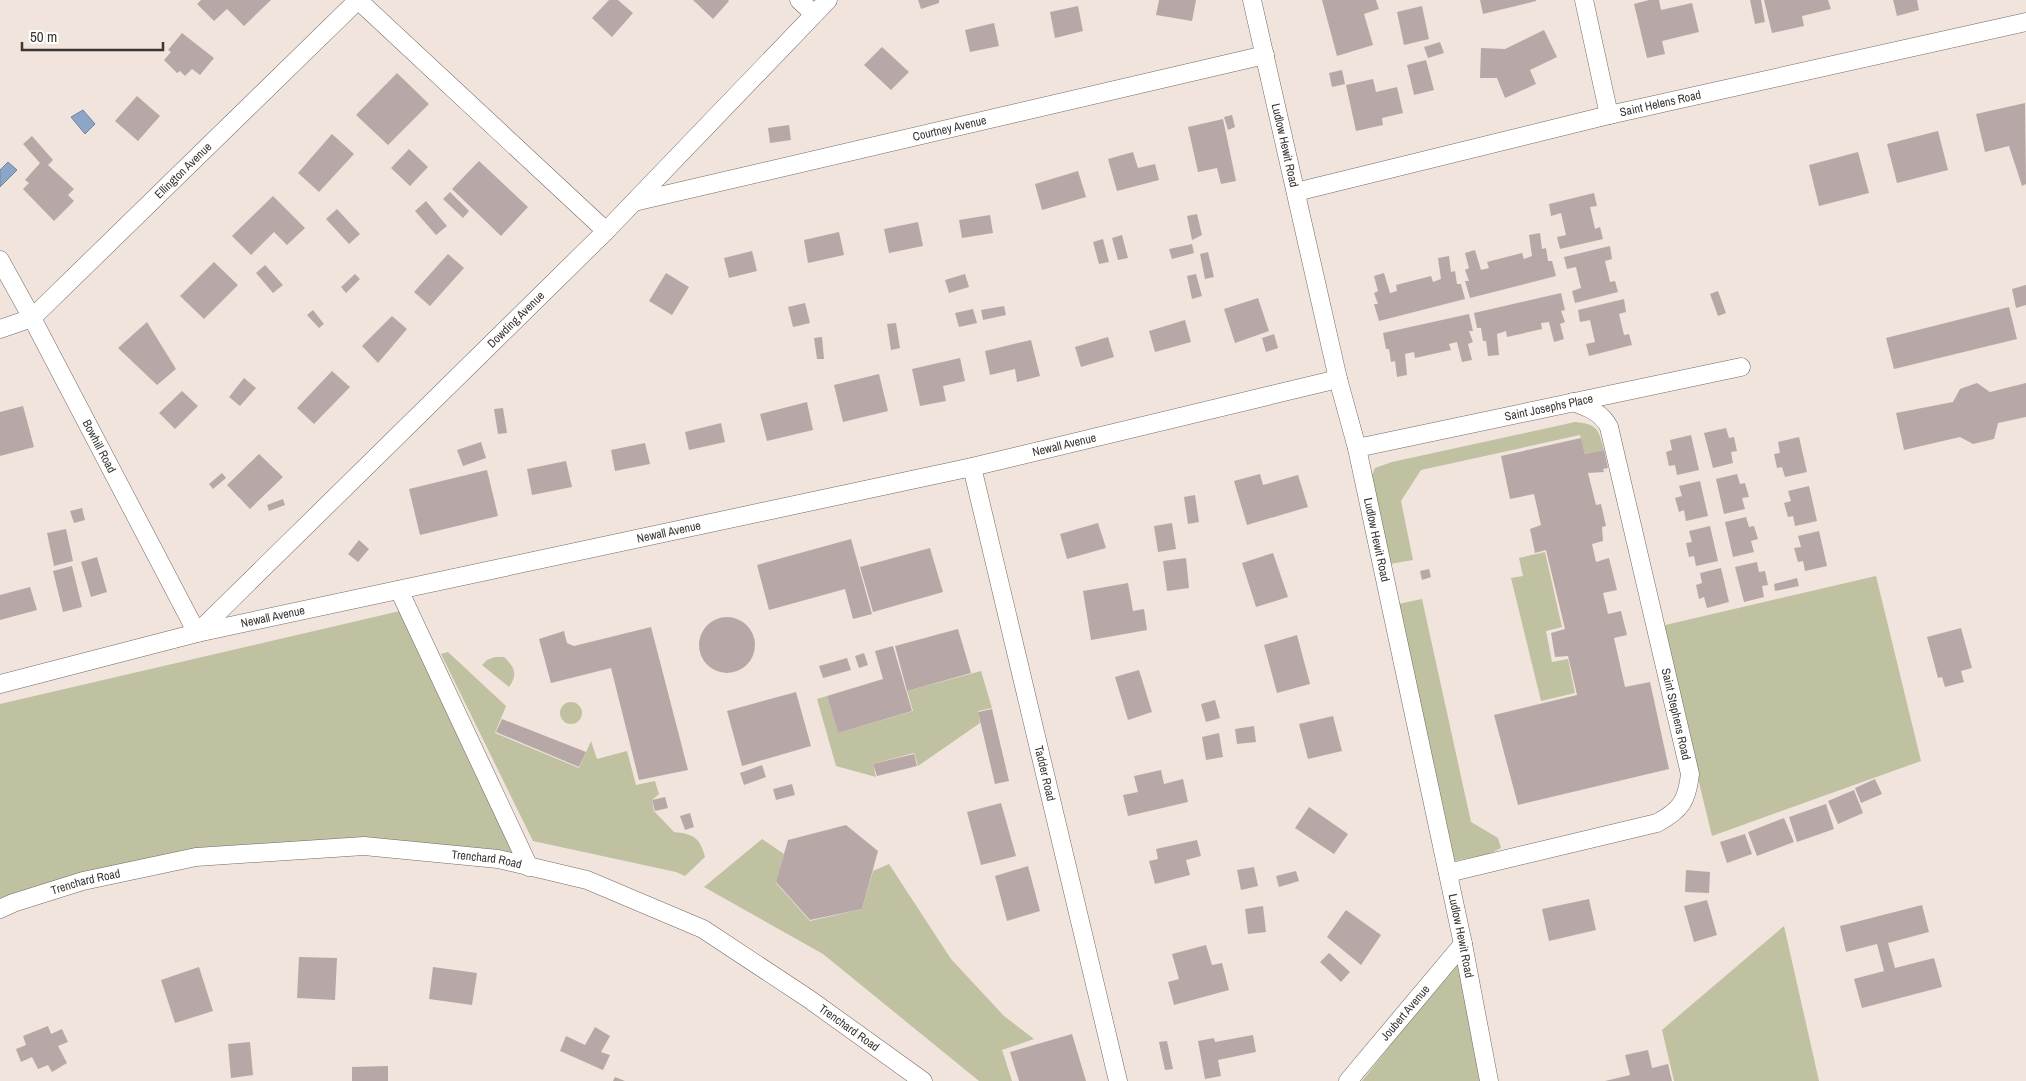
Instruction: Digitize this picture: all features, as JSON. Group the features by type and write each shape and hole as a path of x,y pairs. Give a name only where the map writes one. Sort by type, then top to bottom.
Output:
{"street":[{"path":"358,0 606,232"},
{"name":"Ellington Avenue","path":"0,329 32,318 358,0"},
{"path":"799,0 814,14"},
{"name":"Dowding Avenue","path":"197,633 606,232 828,0"},
{"name":"Ludlow Hewit Road","path":"1252,0 1338,379 1357,448 1463,944 1489,1081"},
{"path":"1584,0 1609,115"},
{"name":"Saint Helens Road","path":"1296,192 1609,115 2026,22"},
{"name":"Courtney Avenue","path":"634,202 1265,55"},
{"name":"Bowhill Road","path":"0,260 197,633"},
{"name":"Saint Josephs Place","path":"1357,448 1741,368"},
{"name":"Newall Avenue","path":"0,684 197,633 972,467 1338,379"},
{"name":"Saint Stephens Road","path":"1448,873 1657,823 1673,814 1681,806 1688,792 1690,774 1609,427 1605,419 1595,410 1573,402"},
{"name":"Tadder Road","path":"972,467 1118,1081"},
{"path":"399,590 529,866"},
{"name":"Trenchard Road","path":"0,909 13,903 83,881 196,857 364,846 498,859 588,880 703,929 809,999 923,1081"},
{"name":"Joubert Avenue","path":"1348,1081 1463,944"}],"green space":[{"path":"1575,422 1593,426 1598,432 1604,450 1585,454 1580,435 1421,470 1401,501 1413,560 1390,564 1371,477 1375,468 1392,462"},
{"path":"1545,552 1562,627 1546,631 1552,662 1568,659 1575,693 1541,701 1511,578 1523,576 1519,558"},
{"path":"1876,576 1921,761 1712,836 1661,626"},
{"path":"1422,599 1471,822 1498,838 1501,848 1489,854 1454,861 1398,604"},
{"path":"400,611 520,860 365,843 202,853 0,905 0,704"},
{"path":"448,652 506,706 495,733 579,768 591,741 597,759 627,751 636,785 655,781 659,794 652,800 654,811 674,832 695,838 701,845 705,857 685,876 676,872 533,841 441,654"},
{"path":"495,657 504,657 513,668 514,679 509,687 482,665 487,660"},
{"path":"981,671 992,708 978,711 980,723 918,766 914,753 873,764 876,777 836,766 817,699 827,696 838,733 913,711 907,691"},
{"path":"567,702 575,702 582,709 582,717 575,724 567,724 560,717 560,709"},
{"path":"762,839 784,854 776,883 810,921 862,909 873,871 889,864 951,959 1004,1016 1034,1039 1002,1050 1012,1081 979,1081 823,954 704,887"},
{"path":"1784,926 1819,1081 1674,1081 1662,1030"},
{"path":"1461,956 1483,1081 1362,1081"}],"water":[{"path":"83,110 95,124 85,134 71,117"},
{"path":"8,162 17,170 0,187 0,170"}],"building":[{"path":"201,0 271,0 244,26 227,9 214,21 197,4"},
{"path":"609,0 618,0 633,13 612,37 592,18"},
{"path":"693,0 728,0 729,1 713,19"},
{"path":"918,0 939,0 939,3 921,9"},
{"path":"1159,0 1196,0 1192,21 1156,15"},
{"path":"1322,0 1376,0 1379,9 1364,14 1373,45 1337,56"},
{"path":"1480,0 1536,0 1536,1 1483,14"},
{"path":"1649,0 1659,0 1661,10 1692,3 1699,32 1662,41 1665,54 1647,58 1634,4"},
{"path":"1750,0 1761,0 1765,22 1755,24"},
{"path":"1764,0 1828,0 1831,9 1802,16 1804,26 1772,33"},
{"path":"1893,0 1917,0 1919,10 1897,16"},
{"path":"1078,6 1083,31 1055,38 1050,12"},
{"path":"1422,6 1429,39 1404,45 1397,12"},
{"path":"994,23 999,46 970,52 965,30"},
{"path":"1544,30 1557,57 1530,70 1536,84 1505,98 1497,78 1480,78 1481,48 1505,49"},
{"path":"182,33 214,58 200,75 192,69 185,76 180,71 177,73 164,60 171,52 168,50"},
{"path":"1440,42 1444,53 1428,58 1424,47"},
{"path":"882,47 909,72 891,90 864,65"},
{"path":"1426,60 1434,90 1414,95 1407,65"},
{"path":"1342,70 1345,84 1332,87 1329,73"},
{"path":"397,73 429,104 388,145 356,115"},
{"path":"1373,79 1376,92 1397,87 1403,113 1382,118 1383,125 1356,131 1346,85"},
{"path":"137,96 160,116 138,141 115,121"},
{"path":"2025,103 2026,184 2022,186 2009,146 1985,152 1976,114"},
{"path":"1232,115 1235,127 1228,130 1224,117"},
{"path":"1223,119 1236,181 1221,184 1217,168 1198,172 1188,127"},
{"path":"789,125 791,140 770,143 768,128"},
{"path":"1938,131 1948,170 1897,183 1887,144"},
{"path":"332,134 354,154 319,192 298,173"},
{"path":"32,136 53,160 48,165 74,189 68,195 74,201 54,221 23,189 29,183 25,180 40,163 23,144"},
{"path":"409,149 428,167 410,186 391,168"},
{"path":"1133,152 1138,168 1155,164 1159,180 1117,191 1108,159"},
{"path":"1858,152 1869,193 1819,206 1809,165"},
{"path":"479,161 528,207 501,236 452,189"},
{"path":"1078,171 1086,197 1042,210 1035,184"},
{"path":"450,192 469,211 463,218 443,199"},
{"path":"1594,193 1597,206 1590,207 1595,229 1600,227 1603,239 1560,249 1557,237 1566,235 1561,213 1551,216 1549,204"},
{"path":"273,196 305,228 287,245 274,232 251,255 232,236"},
{"path":"426,201 447,226 436,235 415,211"},
{"path":"337,209 360,234 349,244 326,219"},
{"path":"1197,214 1202,235 1192,240 1187,216"},
{"path":"990,215 993,233 962,238 959,220"},
{"path":"918,222 923,246 889,253 884,229"},
{"path":"839,232 844,255 808,263 804,240"},
{"path":"1540,233 1542,249 1546,248 1548,261 1552,261 1556,276 1470,298 1465,281 1469,281 1465,270 1469,268 1465,253 1475,250 1481,270 1489,268 1487,262 1522,253 1524,259 1532,256 1529,235"},
{"path":"1122,235 1128,258 1118,260 1112,238"},
{"path":"1103,239 1109,262 1099,264 1093,242"},
{"path":"1192,244 1194,253 1172,259 1169,249"},
{"path":"1610,246 1612,259 1605,261 1610,282 1615,281 1618,292 1575,303 1572,291 1581,288 1576,267 1567,269 1564,257"},
{"path":"752,251 757,271 729,278 724,258"},
{"path":"1208,252 1214,277 1205,279 1200,254"},
{"path":"448,254 464,268 430,306 414,292"},
{"path":"1449,256 1451,272 1455,271 1457,284 1461,284 1465,299 1379,321 1374,304 1378,304 1374,293 1378,291 1374,276 1384,273 1390,293 1397,291 1396,285 1431,276 1433,282 1441,279 1438,258"},
{"path":"214,262 238,285 204,319 180,296"},
{"path":"265,265 283,285 273,293 256,273"},
{"path":"666,273 689,287 672,315 649,301"},
{"path":"355,274 360,279 346,293 341,287"},
{"path":"965,274 969,287 949,293 945,280"},
{"path":"1196,274 1202,296 1192,299 1187,276"},
{"path":"2026,285 2026,305 2016,308 2012,289"},
{"path":"1718,291 1726,313 1718,316 1710,294"},
{"path":"1561,293 1565,310 1561,311 1565,322 1560,324 1564,339 1554,342 1549,322 1541,323 1542,329 1507,337 1506,331 1497,334 1499,355 1488,356 1486,341 1483,341 1481,328 1477,328 1474,313"},
{"path":"1258,298 1269,331 1235,343 1224,309"},
{"path":"1624,299 1626,312 1619,314 1624,335 1629,334 1632,345 1589,356 1586,344 1595,342 1590,320 1580,322 1578,310"},
{"path":"805,303 810,323 793,327 788,307"},
{"path":"1004,306 1006,315 983,320 981,310"},
{"path":"2009,307 2017,339 1894,369 1886,338"},
{"path":"973,309 977,323 959,327 955,313"},
{"path":"313,310 324,324 319,328 307,315"},
{"path":"1469,314 1473,331 1469,331 1473,342 1468,344 1472,360 1462,362 1457,342 1449,344 1451,350 1415,358 1414,352 1405,354 1407,375 1397,377 1395,361 1391,362 1389,349 1386,349 1383,333"},
{"path":"392,316 407,329 378,363 362,346"},
{"path":"1185,320 1191,342 1155,352 1149,331"},
{"path":"147,322 176,369 157,385 118,348"},
{"path":"896,323 900,348 891,350 887,324"},
{"path":"1274,334 1278,348 1266,352 1262,338"},
{"path":"822,337 824,359 817,359 814,338"},
{"path":"1108,337 1114,357 1081,367 1075,347"},
{"path":"1031,340 1040,376 1017,382 1015,369 990,375 985,351"},
{"path":"960,358 965,381 943,386 946,401 920,406 912,369"},
{"path":"332,371 350,387 314,424 297,408"},
{"path":"879,374 888,411 843,422 834,385"},
{"path":"244,378 256,388 240,406 229,397"},
{"path":"1977,383 1990,392 2026,383 2026,417 1998,423 1994,439 1973,444 1960,437 1904,450 1896,413 1953,402 1960,389"},
{"path":"182,391 198,406 175,429 159,413"},
{"path":"807,402 813,430 767,441 760,414"},
{"path":"23,406 34,447 0,456 0,412"},
{"path":"503,408 507,433 498,434 494,409"},
{"path":"721,423 725,442 689,450 685,432"},
{"path":"1726,428 1729,438 1734,437 1737,451 1731,452 1733,463 1713,468 1704,433"},
{"path":"1691,435 1699,470 1677,475 1675,465 1669,466 1666,452 1672,450 1670,440"},
{"path":"1799,437 1807,472 1785,477 1782,467 1777,468 1774,454 1780,453 1778,442"},
{"path":"1581,438 1585,454 1604,450 1608,468 1603,469 1604,472 1588,473 1596,505 1601,504 1606,526 1602,527 1603,541 1592,544 1596,562 1609,558 1617,590 1603,593 1608,614 1621,611 1627,635 1614,638 1625,687 1650,682 1669,769 1518,805 1494,715 1577,695 1568,656 1555,657 1551,633 1565,629 1546,550 1535,553 1530,529 1541,525 1534,494 1510,499 1501,456"},
{"path":"481,442 486,458 463,466 457,450"},
{"path":"645,443 650,464 615,471 611,450"},
{"path":"259,454 283,477 250,509 227,485"},
{"path":"566,461 572,487 532,495 527,469"},
{"path":"487,470 498,516 420,535 409,489"},
{"path":"222,473 226,478 213,489 209,484"},
{"path":"1260,474 1263,485 1298,475 1308,507 1247,525 1234,481"},
{"path":"1737,474 1740,484 1745,483 1749,497 1742,498 1745,509 1724,514 1716,479"},
{"path":"1700,481 1708,516 1686,521 1684,510 1679,512 1675,498 1682,496 1679,486"},
{"path":"1809,486 1817,521 1795,526 1793,516 1788,517 1784,503 1791,501 1788,491"},
{"path":"1195,495 1199,522 1188,524 1184,497"},
{"path":"283,499 285,505 269,511 267,505"},
{"path":"82,508 85,520 74,523 70,511"},
{"path":"1746,517 1749,527 1754,526 1758,539 1751,541 1754,552 1733,557 1725,522"},
{"path":"1098,523 1106,548 1067,559 1060,534"},
{"path":"1172,523 1176,549 1158,552 1154,526"},
{"path":"1710,526 1718,561 1696,566 1694,556 1689,557 1686,543 1692,542 1689,531"},
{"path":"66,529 73,561 54,566 47,533"},
{"path":"1819,531 1827,566 1805,571 1803,561 1798,562 1794,548 1801,547 1798,536"},
{"path":"851,539 872,614 853,619 845,589 769,610 757,565"},
{"path":"359,540 369,549 358,562 348,554"},
{"path":"930,548 943,592 873,612 860,567"},
{"path":"1273,553 1288,597 1256,607 1242,563"},
{"path":"97,557 107,592 91,597 81,562"},
{"path":"1186,558 1189,588 1167,591 1163,561"},
{"path":"1757,562 1759,572 1765,571 1768,585 1762,586 1764,597 1744,602 1735,567"},
{"path":"72,566 82,607 63,612 53,571"},
{"path":"1721,568 1729,602 1707,608 1704,597 1699,599 1696,585 1702,583 1700,573"},
{"path":"1429,569 1431,577 1422,580 1420,571"},
{"path":"1797,578 1799,586 1775,591 1774,584"},
{"path":"1128,583 1133,611 1144,609 1147,630 1091,640 1083,591"},
{"path":"30,587 37,610 0,620 0,595"},
{"path":"721,617 733,617 743,621 751,629 755,645 751,661 743,669 733,673 721,673 711,669 703,661 699,651 699,639 703,629 711,621"},
{"path":"651,627 688,770 639,780 611,668 551,683 539,639 564,631 567,643 574,646"},
{"path":"1961,628 1972,668 1961,671 1964,682 1945,687 1942,677 1938,678 1927,637"},
{"path":"958,629 971,673 907,691 895,646"},
{"path":"1297,635 1310,684 1277,693 1264,645"},
{"path":"893,646 912,711 838,733 827,696 883,679 875,651"},
{"path":"864,653 868,665 859,668 855,656"},
{"path":"847,658 851,670 823,678 819,666"},
{"path":"1139,670 1152,712 1128,720 1115,677"},
{"path":"796,692 811,746 742,766 727,711"},
{"path":"1215,700 1220,718 1206,722 1201,704"},
{"path":"992,709 1009,781 995,784 978,712"},
{"path":"1333,716 1342,751 1308,759 1299,724"},
{"path":"502,719 586,752 579,767 496,732"},
{"path":"1254,726 1256,742 1237,744 1235,729"},
{"path":"1219,733 1223,757 1206,760 1202,737"},
{"path":"914,754 917,766 877,776 873,764"},
{"path":"762,765 766,777 744,785 740,773"},
{"path":"1161,770 1164,784 1183,779 1188,802 1128,816 1123,795 1138,792 1134,776"},
{"path":"1875,779 1882,794 1861,803 1855,788"},
{"path":"792,784 795,795 776,800 773,789"},
{"path":"1854,790 1863,813 1838,824 1828,801"},
{"path":"665,797 668,808 655,811 652,800"},
{"path":"1001,803 1016,856 981,865 967,812"},
{"path":"1826,804 1834,829 1797,842 1789,817"},
{"path":"1309,807 1348,834 1334,854 1295,828"},
{"path":"690,813 694,827 685,830 680,816"},
{"path":"1784,818 1794,842 1757,856 1748,832"},
{"path":"846,825 878,851 862,909 810,920 776,882 788,840"},
{"path":"1745,834 1752,854 1727,863 1720,842"},
{"path":"1197,840 1201,856 1186,860 1190,875 1155,884 1149,861 1158,859 1156,849"},
{"path":"1028,866 1040,911 1007,921 995,876"},
{"path":"1254,867 1258,886 1241,890 1237,870"},
{"path":"1686,870 1710,872 1709,893 1685,892"},
{"path":"1296,871 1299,881 1279,887 1276,876"},
{"path":"1589,899 1596,930 1549,941 1542,909"},
{"path":"1707,900 1717,935 1694,942 1684,906"},
{"path":"1922,905 1929,932 1888,943 1895,968 1934,958 1942,987 1862,1008 1854,979 1884,971 1877,944 1846,952 1840,926"},
{"path":"1263,906 1266,932 1248,934 1245,909"},
{"path":"1346,910 1381,935 1361,965 1327,937"},
{"path":"1206,945 1212,965 1222,963 1229,990 1174,1005 1168,982 1179,979 1172,954"},
{"path":"1329,953 1350,972 1341,982 1320,962"},
{"path":"299,957 337,958 335,1000 297,998"},
{"path":"199,967 213,1011 175,1023 161,980"},
{"path":"433,967 477,973 472,1005 429,999"},
{"path":"48,1026 51,1034 62,1029 68,1042 58,1046 67,1063 52,1072 48,1065 38,1069 32,1057 21,1062 16,1049 26,1045 23,1036"},
{"path":"595,1027 610,1036 601,1052 610,1055 603,1070 560,1051 566,1036 585,1045"},
{"path":"1072,1034 1086,1081 1019,1081 1010,1052"},
{"path":"1253,1035 1256,1052 1218,1060 1221,1076 1205,1079 1198,1041 1214,1038 1215,1042"},
{"path":"1167,1041 1173,1069 1165,1070 1159,1042"},
{"path":"250,1042 253,1075 231,1078 228,1044"},
{"path":"1648,1050 1652,1068 1668,1064 1672,1081 1605,1081 1630,1075 1625,1055"},
{"path":"388,1066 388,1081 352,1081 352,1067"},
{"path":"615,1077 625,1081 613,1081"}]}
